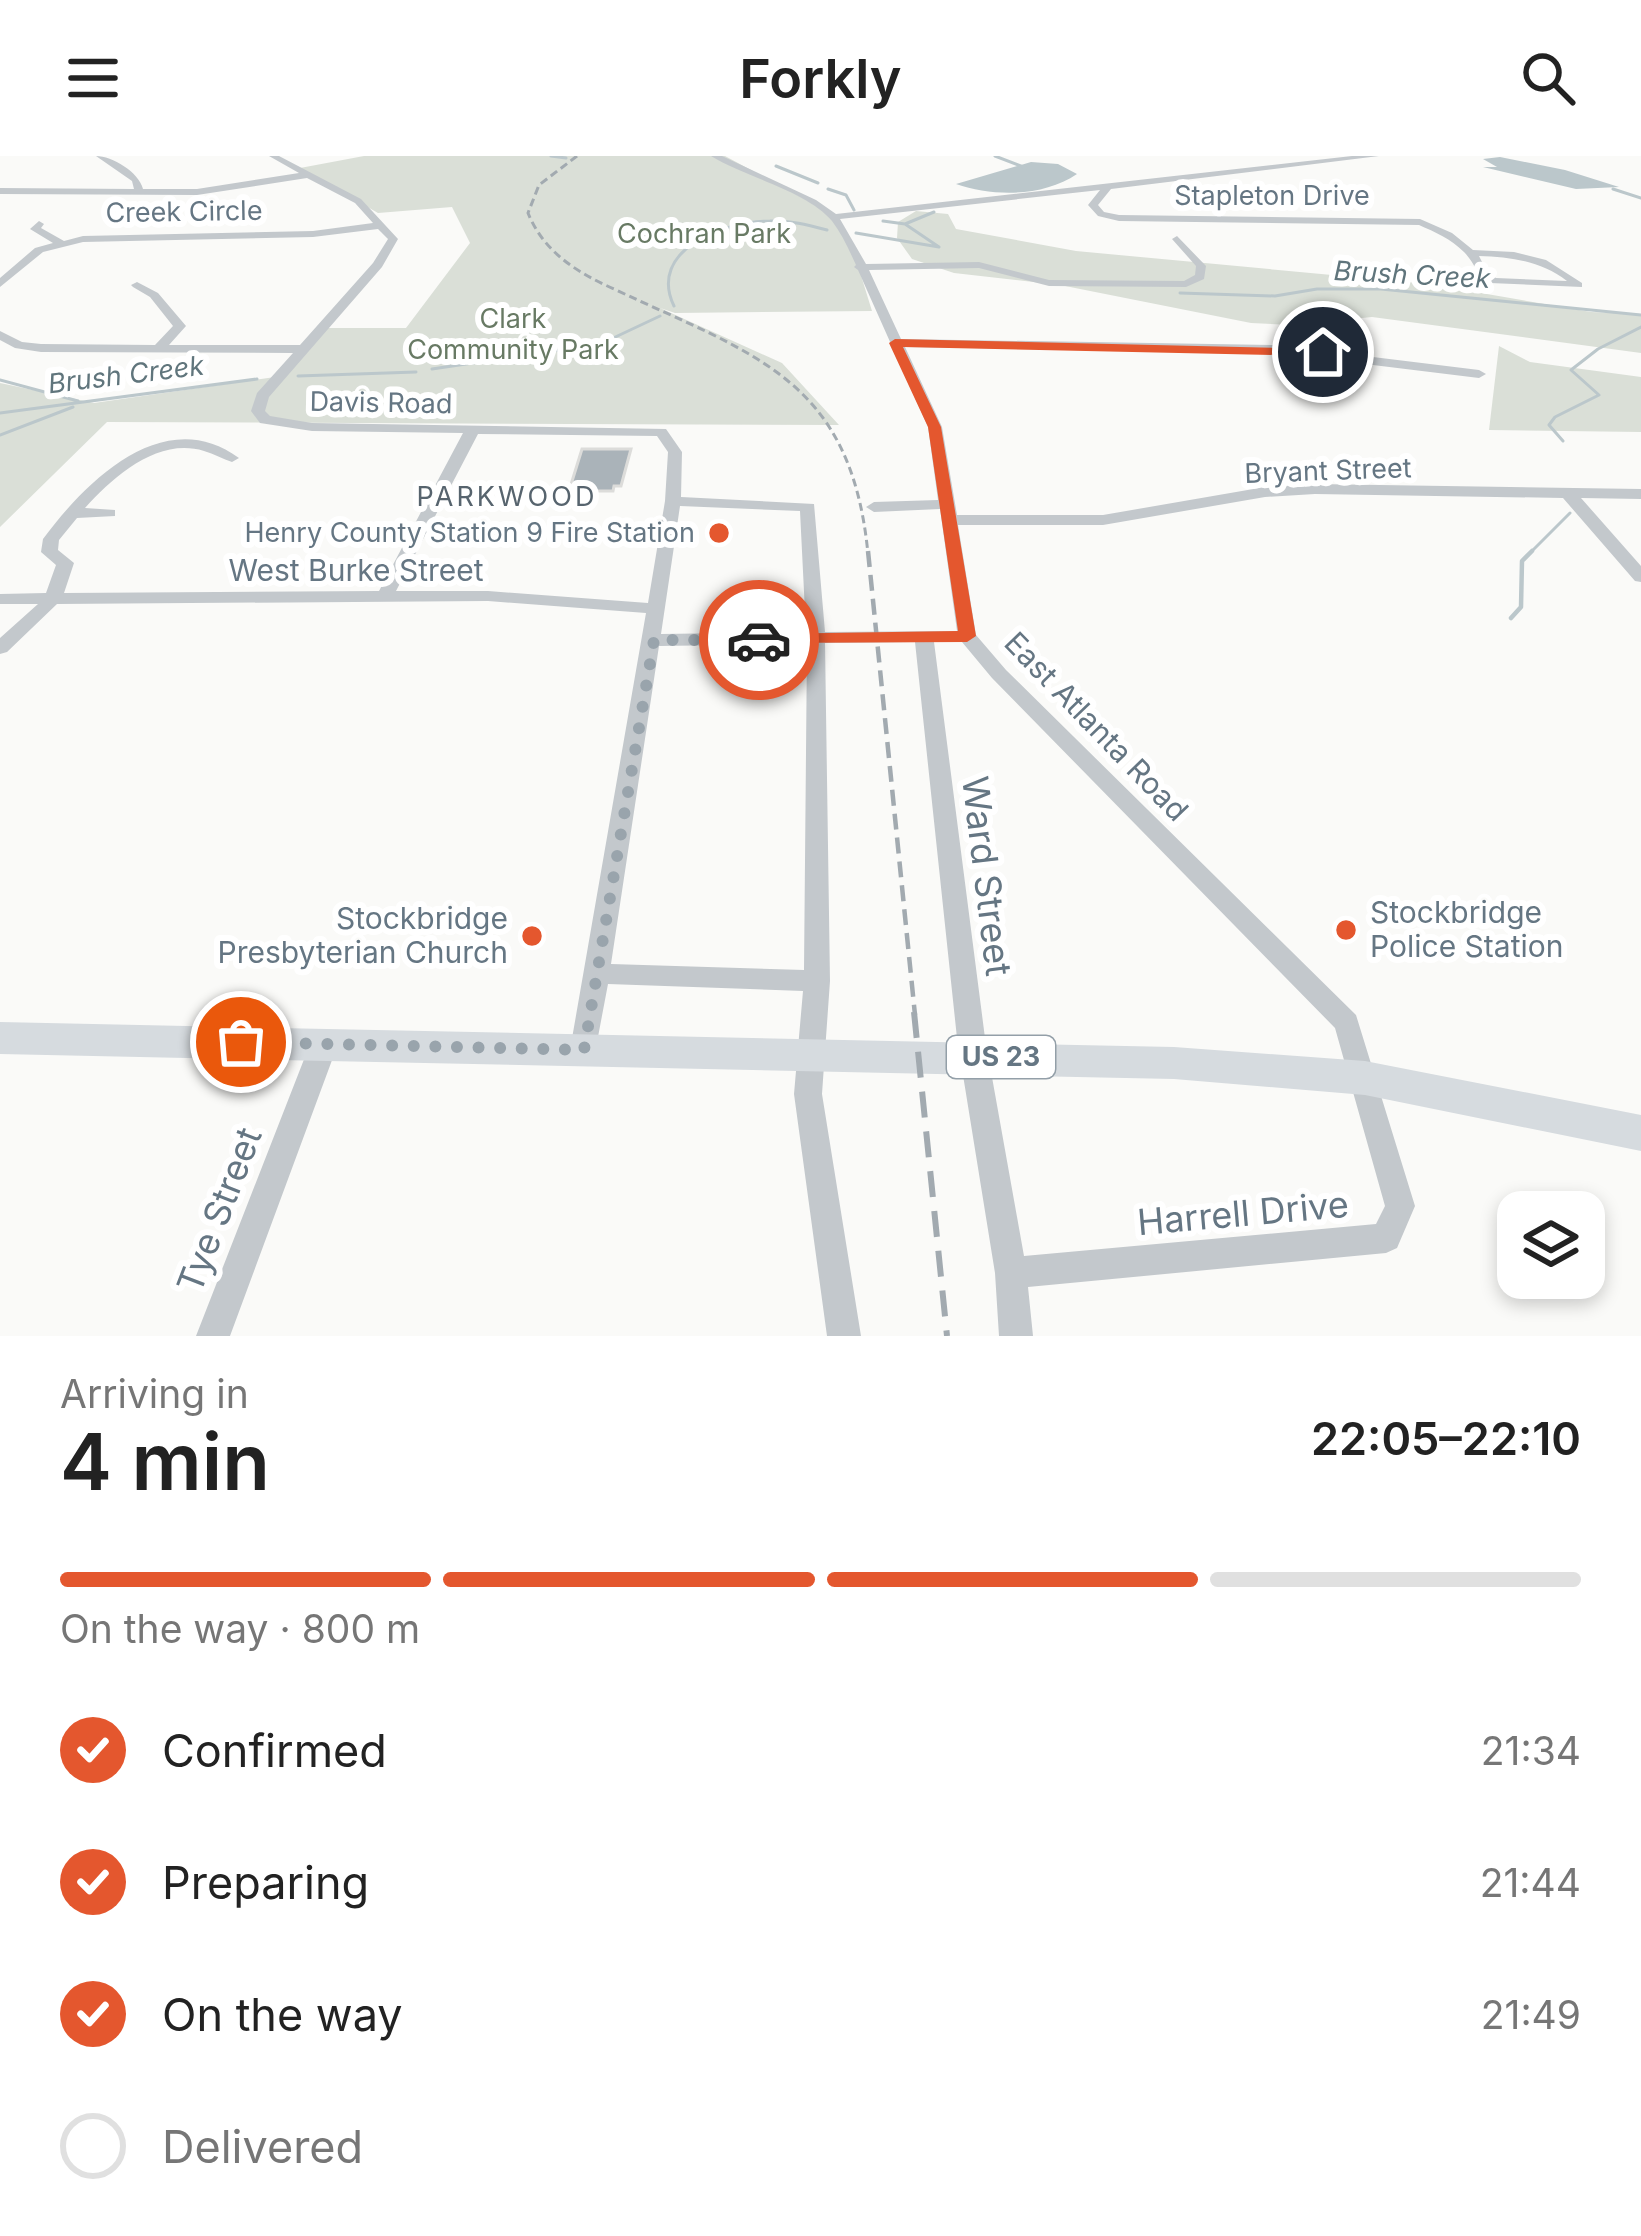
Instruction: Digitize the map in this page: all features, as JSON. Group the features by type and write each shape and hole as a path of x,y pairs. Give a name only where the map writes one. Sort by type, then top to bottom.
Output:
{"highway":[{"name":"US 23","path":"0,1038 1174,1063 1365,1078 1641,1133"}],"street":[{"path":"100,156 136,180 139,192"},
{"path":"273,156 358,202 383,225"},
{"path":"716,156 813,202 834,218 1375,156"},
{"path":"1193,156 1198,176"},
{"path":"0,191 209,191 307,175"},
{"name":"Stapleton Drive","path":"1108,186 1093,205 1101,214 1119,218 1401,220 1442,231 1478,260 1482,274 1501,284 1578,285 1567,274 1515,253 1470,253"},
{"name":"East Atlanta Road","path":"834,218 853,247 934,427 967,636 999,674 1347,1023 1365,1078"},
{"path":"39,224 35,230 60,243"},
{"name":"Creek Circle","path":"0,284 31,255 60,243 125,236 313,234 383,225"},
{"name":"Davis Road","path":"383,225 393,239 378,265 262,396 258,411 266,420 312,427 662,432 675,452 673,501"},
{"name":"Stapleton Drive","path":"859,267 989,267 1049,284 1186,284 1201,277 1201,266 1177,239"},
{"path":"136,286 154,295 180,326 159,348"},
{"path":"0,335 30,347 305,349"},
{"path":"895,343 1274,349 1479,374"},
{"path":"385,596 472,429"},
{"path":"0,648 53,598 66,569 48,547 76,513 146,447 200,446 232,458"},
{"name":"Bryant Street","path":"874,507 1102,520 1265,492 1315,489 1641,494"},
{"path":"1568,493 1641,577"},
{"path":"602,1050 599,974 673,501 808,507 815,639 817,981 808,1094 844,1336"},
{"path":"76,513 109,513"},
{"name":"West Burke Street","path":"0,599 488,596 658,609"},
{"path":"654,640 967,636"},
{"name":"Ward Street","path":"924,638 971,1038 1012,1274 1016,1336"},
{"path":"599,974 817,981"},
{"name":"Tye Street","path":"213,1336 324,1044"},
{"name":"Harrell Drive","path":"1012,1274 1386,1238 1400,1206 1365,1078"}],"green space":[{"path":"364,156 725,156 838,217 872,311 675,313 660,308 782,363 839,425 107,422 0,527 0,383 94,403 275,377 262,396 318,328 406,328 470,243 452,207 378,213 300,168"},
{"path":"916,211 948,214 956,229 1076,251 1429,284 1591,312 1641,314 1641,353 1372,317 1291,325 1251,323 1060,285 954,273 912,259 897,238 898,222"},
{"path":"1499,346 1530,362 1641,377 1641,432 1489,430"}],"shaded area":[{"path":"1500,157 1619,187 1576,189 1483,167 1497,167 1483,159"},
{"path":"1031,162 1058,164 1077,174 1034,191 986,191 956,184"}],"building":[{"path":"582,449 631,449 621,486 614,486 613,491 569,491"}],"waterway":[{"path":"551,156 566,158"},
{"path":"995,156 1026,168"},
{"path":"776,166 818,183"},
{"path":"828,189 846,195 854,210"},
{"path":"1613,189 1641,198"},
{"path":"905,224 934,212"},
{"name":"Brush Creek","path":"674,306 668,286 671,269 680,254 712,233 770,221 827,230"},
{"path":"883,221 905,224"},
{"name":"Brush Creek","path":"856,233 939,247 905,224"},
{"name":"Brush Creek","path":"1180,293 1275,296 1317,289 1381,289 1641,315"},
{"name":"Brush Creek","path":"584,345 609,340 660,316"},
{"path":"1563,441 1549,425 1555,417 1599,395 1571,370 1598,349 1641,327"},
{"name":"Brush Creek","path":"432,369 567,349"},
{"name":"Brush Creek","path":"298,376 416,372"},
{"name":"Brush Creek","path":"0,413 257,379"},
{"path":"0,380 78,401"},
{"path":"0,435 73,407"},
{"path":"1511,618 1521,607 1522,561 1570,513"}],"railway":[{"path":"577,156 539,185 528,213 543,239 587,275 751,355 787,380 817,410 841,448 858,495 868,554"},
{"path":"868,551 915,1015"},
{"path":"914,1012 947,1336"}],"way so far":[{"path":"241,1042 584,1050 654,640 759,640"}],"place":[{"name":"Henry County Station 9 Fire Station","path":"719,533"},
{"name":"Stockbridge Police Station","path":"1346,930"},
{"name":"Stockbridge Presbyterian Church","path":"532,936"}],"district":[{"name":"PARKWOOD","path":"507,497"}],"route":[{"path":"759,640 967,636 934,427 895,343 1323,352"}],"park label":[{"name":"Cochran Park","path":"704,234"},
{"name":"Clark Community Park","path":"513,334"}]}
